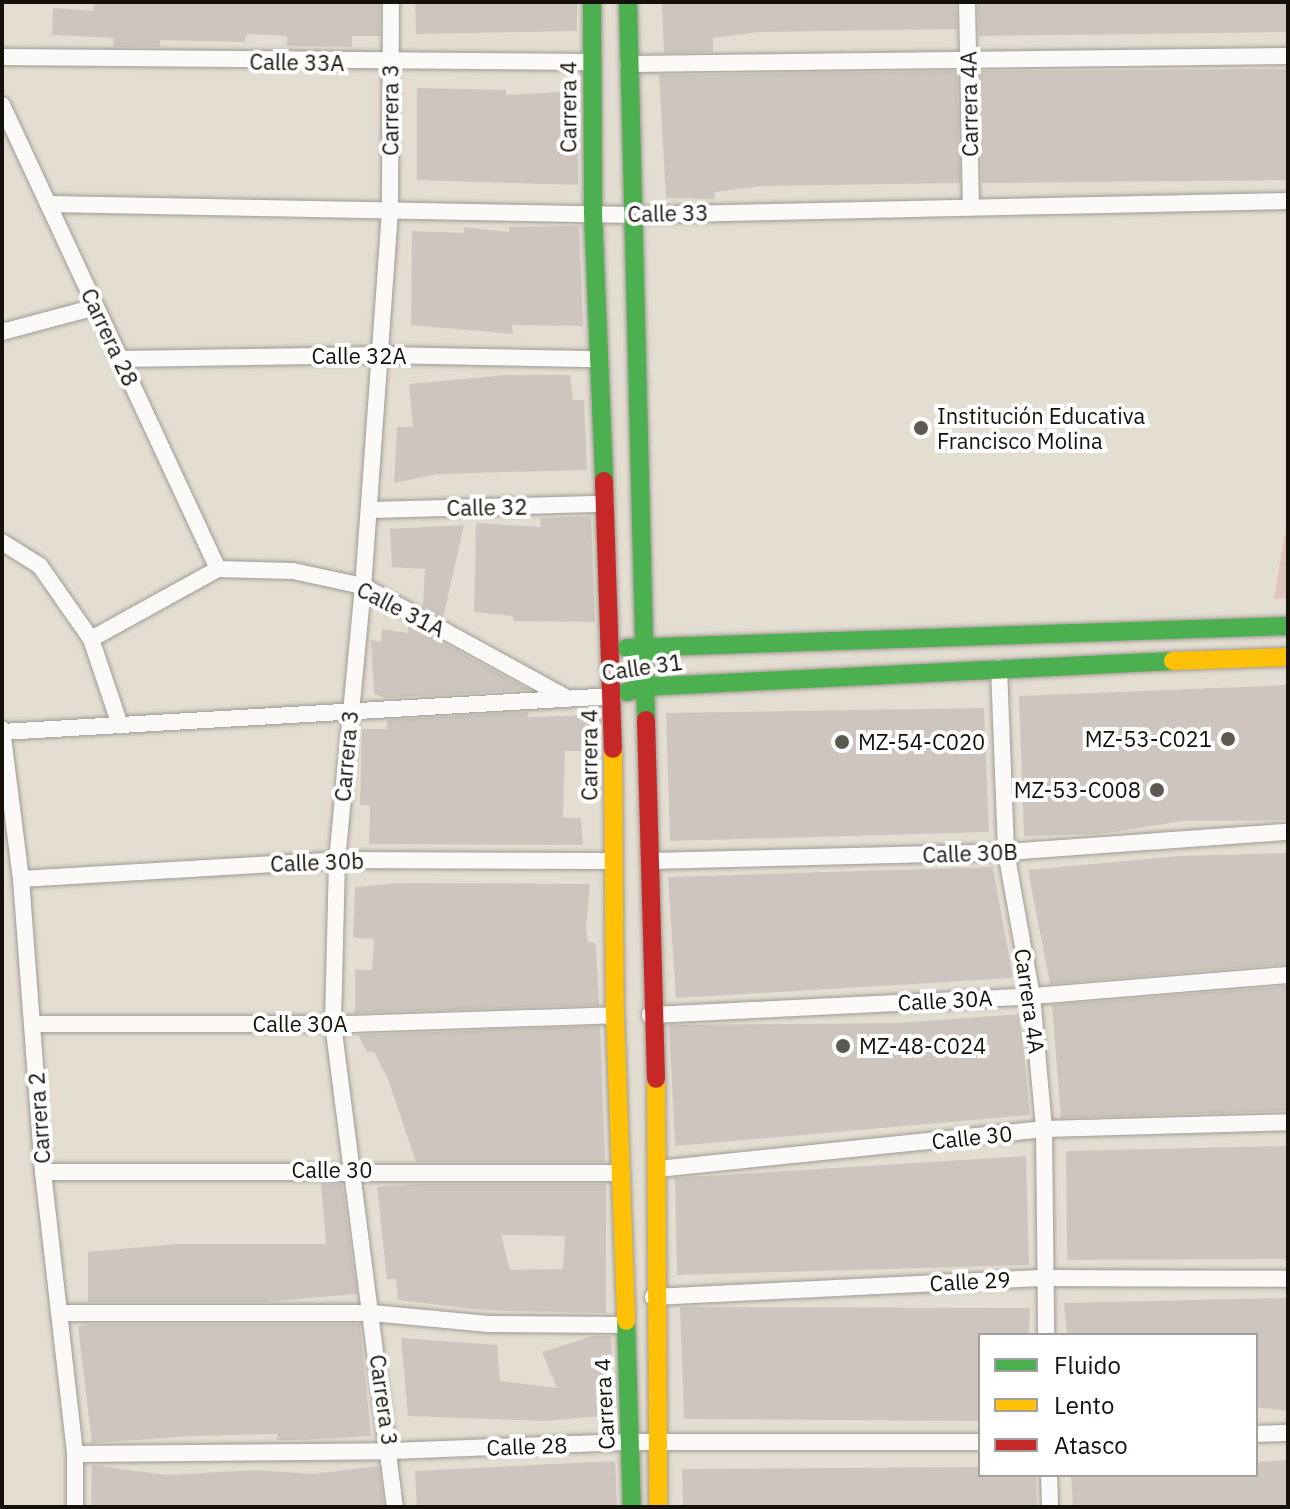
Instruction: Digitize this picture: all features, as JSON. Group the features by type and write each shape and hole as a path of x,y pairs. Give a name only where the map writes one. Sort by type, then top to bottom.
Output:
{"main road":[{"name":"Carrera 4","path":"592,2 593,213 613,696 615,1015 632,1507"},
{"path":"628,2 641,687 650,861 650,1015 658,1169 653,1297 658,1507"},
{"name":"Calle 31","path":"610,649 1288,626"},
{"name":"Calle 31","path":"613,696 641,687 1288,657"}],"street":[{"name":"Carrera 3","path":"391,2 390,211 363,586 337,860 333,1024 392,1451 395,1507"},
{"name":"Carrera 4A","path":"967,2 971,206"},
{"path":"628,64 968,57 1288,56"},
{"name":"Calle 33A","path":"2,57 390,64 592,62"},
{"name":"Carrera 28","path":"2,105 218,569"},
{"name":"Calle 33","path":"48,204 634,215 1288,201"},
{"path":"2,332 96,307"},
{"name":"Calle 32A","path":"120,359 381,355 598,359"},
{"name":"Calle 32","path":"369,510 606,504"},
{"path":"2,542 40,566 91,639 120,725"},
{"path":"91,639 218,569"},
{"name":"Calle 31A","path":"218,569 293,571 363,586 568,699"},
{"name":"Carrera 4A","path":"999,668 1006,852 1032,996 1044,1129 1046,1333"},
{"name":"Calle 31","path":"2,731 613,696"},
{"name":"Carrera 2","path":"2,731 21,879 43,1172 75,1454 75,1507"},
{"name":"Calle 30B","path":"650,861 1006,852 1288,832"},
{"name":"Calle 30b","path":"21,879 337,860 614,861"},
{"name":"Calle 30A","path":"650,1015 1032,996 1288,975"},
{"name":"Calle 30A","path":"32,1024 333,1024 615,1015"},
{"name":"Calle 30","path":"658,1169 1044,1129 1288,1122"},
{"name":"Calle 30","path":"43,1172 352,1169 620,1173"},
{"name":"Calle 29","path":"653,1297 1046,1278 1288,1279"},
{"path":"59,1313 372,1313 488,1324 624,1325"},
{"path":"1258,1434 1288,1433"},
{"name":"Calle 28","path":"75,1454 392,1451 631,1442 978,1442"},
{"path":"1049,1477 1050,1507"}],"shaded area":[{"path":"1288,516 1288,598 1274,599"}],"building":[{"path":"93,2 380,2 380,36 352,36 352,47 287,46 287,36 247,34 244,42 160,40 160,47 113,47 114,38 52,35 53,8 94,11"},
{"path":"415,2 577,2 577,31 416,34"},
{"path":"662,2 956,2 957,29 759,32 713,38 713,52 664,53"},
{"path":"978,2 1288,2 1288,32 979,36"},
{"path":"1288,69 1288,180 982,183 979,71"},
{"path":"957,71 960,183 761,186 715,192 715,199 666,198 659,75"},
{"path":"417,88 506,90 506,95 577,91 578,185 417,180"},
{"path":"579,226 583,326 512,325 513,334 411,325 412,231 464,233 464,227 509,232 509,227"},
{"path":"507,375 570,375 573,400 584,400 587,470 438,474 394,483 397,427 413,427 409,384"},
{"path":"591,516 595,622 513,621 513,616 474,612 476,523 541,527 540,518"},
{"path":"464,525 443,618 423,606 425,569 392,567 390,529"},
{"path":"408,624 528,690 385,698 374,694 371,640 381,642 382,629 408,633"},
{"path":"1288,685 1288,820 1183,821 1100,834 1024,836 1019,696"},
{"path":"984,708 989,832 670,841 666,713"},
{"path":"528,712 528,717 592,715 593,751 565,751 563,818 581,818 583,845 369,844 370,805 360,805 362,729 387,729 387,720"},
{"path":"1288,853 1288,964 1050,984 1028,870 1179,856"},
{"path":"993,867 1013,978 676,998 668,877"},
{"path":"399,883 590,884 586,929 588,941 596,944 599,1005 355,1013 355,970 372,970 374,939 353,938 355,887"},
{"path":"1288,986 1288,1111 1061,1118 1052,1005"},
{"path":"1020,1014 1030,1115 675,1146 669,1025 898,1023"},
{"path":"600,1026 605,1162 416,1162 388,1079 374,1052 367,1052 358,1035"},
{"path":"1288,1146 1288,1259 1067,1260 1066,1151"},
{"path":"1026,1156 1029,1265 677,1275 675,1178"},
{"path":"321,1183 342,1184 357,1294 263,1302 88,1302 88,1252 176,1244 326,1244"},
{"path":"421,1184 606,1184 606,1313 482,1310 398,1300 396,1279 387,1279 377,1187","holes":["501,1235 565,1236 563,1269 510,1270"]},
{"path":"1288,1298 1288,1411 1258,1407 1258,1333 1067,1333 1064,1303"},
{"path":"680,1307 1030,1308 1029,1333 978,1333 978,1421 684,1419"},
{"path":"88,1324 360,1324 371,1436 277,1440 277,1434 194,1436 92,1443 78,1327"},
{"path":"593,1336 611,1336 614,1415 544,1421 408,1416 401,1338 497,1345 500,1381 557,1388 542,1352"},
{"path":"1288,1460 1288,1507 1073,1507 1071,1477 1258,1477 1258,1462"},
{"path":"615,1461 617,1507 417,1507 415,1471"},
{"path":"92,1465 167,1475 255,1470 312,1474 379,1466 384,1507 91,1507"},
{"path":"978,1467 978,1477 1036,1477 1037,1507 683,1507 682,1469"}],"traffic: fast":[{"path":"592,2 593,213 604,481"},
{"path":"628,2 646,720"},
{"path":"627,648 1288,626"},
{"path":"627,692 641,687 1173,661"},
{"path":"626,1321 632,1507"}],"traffic: slow":[{"path":"1173,661 1288,657"},
{"path":"613,749 615,1015 626,1321"},
{"path":"656,1079 658,1507"}],"traffic: jam":[{"path":"604,481 613,749"},
{"path":"646,720 656,1079"}],"place":[{"name":"Institución Educativa Francisco Molina","path":"921,428"},
{"name":"MZ-53-C021","path":"1228,739"},
{"name":"MZ-54-C020","path":"842,742"},
{"name":"MZ-53-C008","path":"1157,790"},
{"name":"MZ-48-C024","path":"843,1046"}]}
